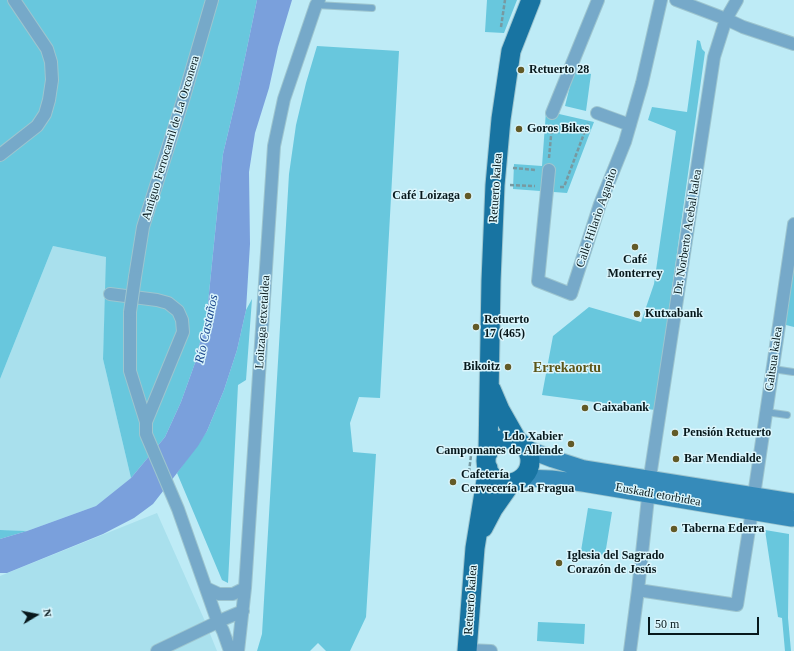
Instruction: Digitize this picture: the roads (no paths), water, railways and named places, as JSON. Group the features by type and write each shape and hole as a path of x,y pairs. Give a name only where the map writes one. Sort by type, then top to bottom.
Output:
{"main road":[{"name":"Retuerto kalea","path":"467,650 475,548 488,460 490,281 495,185 501,120 511,51 531,0"},
{"path":"475,548 483,527 493,509 516,480 527,473 530,461 522,444 500,410 488,380"},
{"path":"516,480 498,480 494,477 488,460 492,447 503,440 522,444"}],"street":[{"path":"0,155 37,126 45,114 52,80 51,62 47,49 14,0"},
{"name":"Antiguo Ferrocarril de La Orconera","path":"212,0 144,227 134,277 130,312 130,371 146,428 178,509 230,651"},
{"path":"552,117 598,0"},
{"name":"Calle Hilario Agapito","path":"549,170 538,281 571,294 600,204 630,126 642,83 661,0"},
{"path":"676,0 743,27 794,44"},
{"name":"Dr. Norberto Acebal kalea","path":"630,651 649,487 714,57 726,19 737,0"},
{"name":"Loitzaga etxetaldea","path":"238,651 245,588 274,146 284,99 318,2"},
{"path":"597,113 630,126"},
{"name":"Galtsua kalea","path":"638,590 736,605 753,503 794,224"},
{"path":"110,294 157,300 168,303 178,311 182,320 181,337 146,428"},
{"name":"Euskadi etorbidea","path":"522,444 553,459 649,487"},
{"name":"Euskadi etorbidea","path":"516,480 551,479 583,483 649,487 792,510"},
{"path":"206,588 219,594 233,594 245,588"},
{"path":"157,651 220,626 243,611"},
{"path":"220,626 241,627"},
{"path":"467,650 491,651"}],"lane":[{"path":"318,2 372,8"},
{"path":"772,369 793,372"},
{"path":"766,412 787,415"}],"water":[{"name":"Río Castaños","path":"257,0 292,0 278,47 269,88 255,133 249,172 250,244 246,310 237,350 224,390 207,431 198,446 153,504 134,518 103,534 7,573 0,573 0,539 27,531 96,506 131,478 165,437 181,402 195,363 207,313 223,154"}],"place":[{"name":"Retuerto 28","path":"521,70"},
{"name":"Goros Bikes","path":"519,129"},
{"name":"Café Loizaga","path":"468,196"},
{"name":"Café Monterrey","path":"635,247"},
{"name":"Kutxabank","path":"637,314"},
{"name":"Retuerto 17 (465)","path":"476,327"},
{"name":"Bikoitz","path":"508,367"},
{"name":"Caixabank","path":"585,408"},
{"name":"Pensión Retuerto","path":"675,433"},
{"name":"Ldo Xabier Campomanes de Allende","path":"571,444"},
{"name":"Bar Mendialde","path":"676,459"},
{"name":"Cafetería Cervecería La Fragua","path":"453,482"},
{"name":"Taberna Ederra","path":"674,529"},
{"name":"Iglesia del Sagrado Corazón de Jesús","path":"559,563"}],"district":[{"name":"Errekaortu","path":"567,368"}]}
